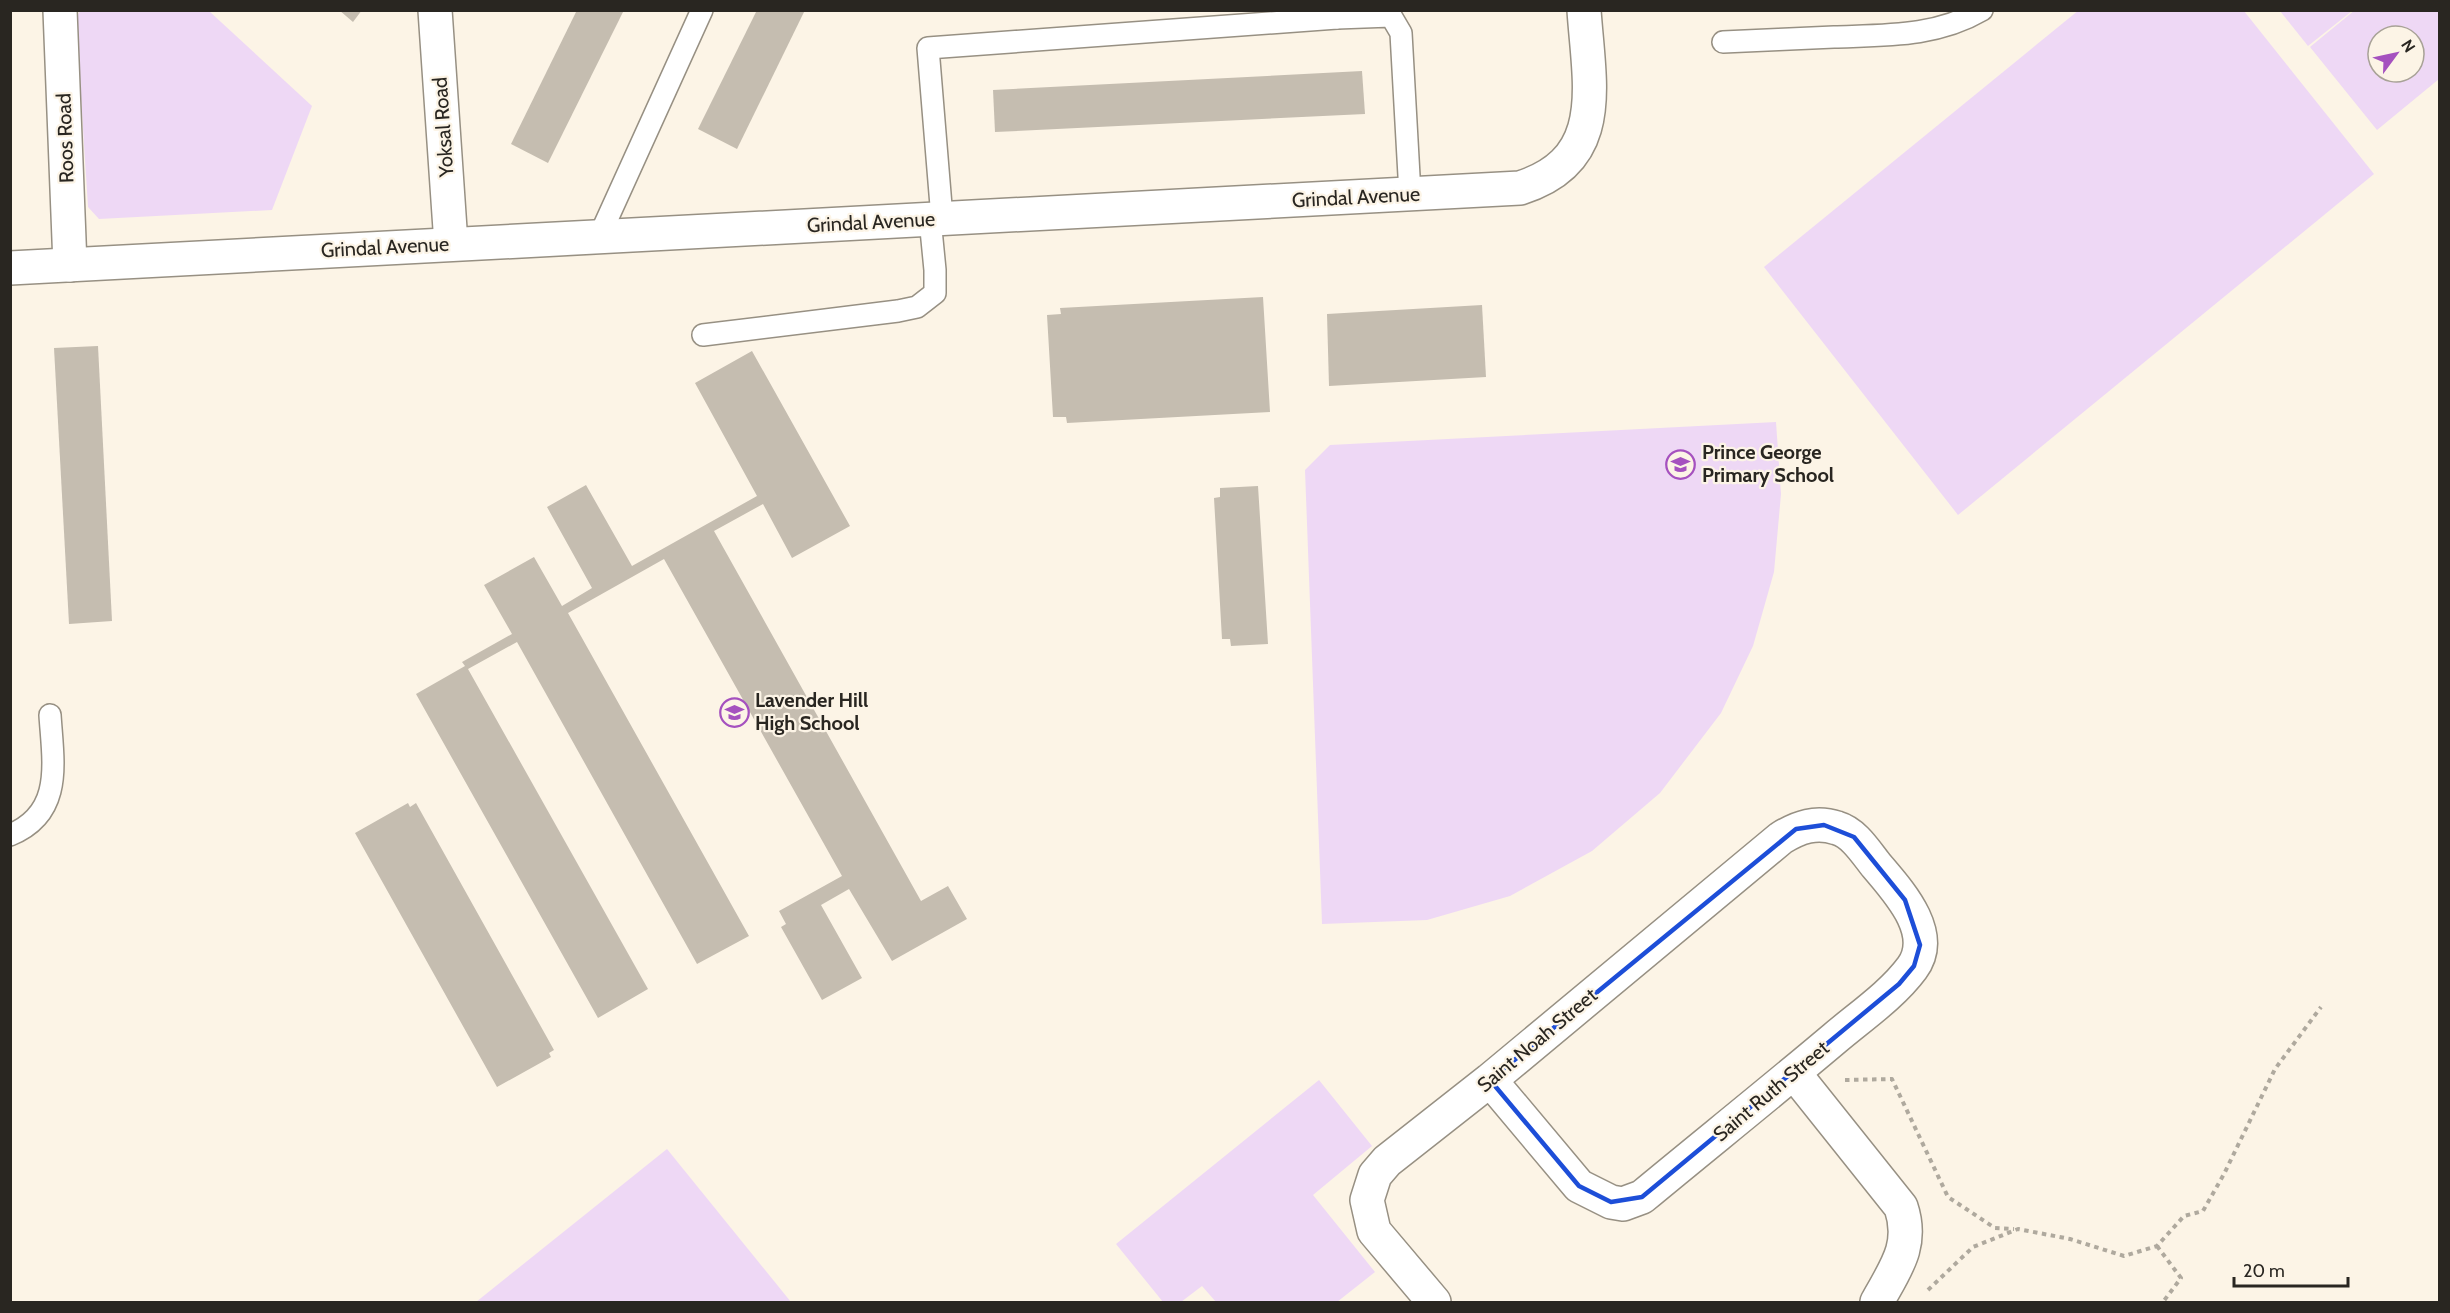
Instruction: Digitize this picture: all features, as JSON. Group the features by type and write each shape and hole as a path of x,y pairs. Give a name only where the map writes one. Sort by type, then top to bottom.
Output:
{"street":[{"name":"Roos Road","path":"60,10 70,265"},
{"name":"Yoksal Road","path":"435,10 451,244"},
{"name":"Grindal Avenue","path":"10,268 1520,188 1541,181 1561,167 1576,150 1584,130 1588,108 1584,10"},
{"name":"Saint Noah Street","path":"1434,1302 1374,1231 1367,1200 1375,1175 1387,1161 1490,1080 1781,838 1796,829 1810,825 1824,825"},
{"name":"Saint Ruth Street","path":"1490,1080 1579,1186 1596,1196 1623,1204 1642,1197 1899,984 1914,966 1920,945 1915,921 1905,900 1854,837 1839,828 1824,825"},
{"path":"1794,1073 1901,1207 1906,1224 1903,1253 1877,1302"}],"lane":[{"path":"599,237 702,10"},
{"path":"1723,42 1898,35 1935,31 1963,22 1982,10"},
{"path":"703,335 917,307 935,293 936,219 928,48 1337,14 1391,16 1401,33 1410,194"},
{"path":"10,835 22,831 40,814 51,793 54,776 50,715"}],"path":[{"path":"1794,1073 1833,1080 1892,1079 1948,1197 1995,1228 2018,1229 2070,1239 2124,1256 2157,1246 2184,1216 2203,1210 2224,1174 2275,1070 2321,1007"},
{"path":"1925,1295 1929,1287 1973,1247 2018,1229"},
{"path":"2157,1246 2181,1278 2163,1302"}],"highlighted area":[{"path":"1824,825 1854,837 1905,900 1920,945 1914,966 1899,984 1642,1197 1611,1202 1579,1186 1490,1080 1796,829"}],"shaded area":[{"path":"2079,10 2244,11 2374,174 1958,515 1764,267"},
{"path":"2355,10 2439,11 2439,79 2377,130 2310,47"},
{"path":"80,11 209,11 312,106 272,210 99,219 88,207 76,18"},
{"path":"2280,11 2352,11 2308,46"},
{"path":"1776,422 1781,494 1774,572 1753,646 1721,713 1660,793 1592,851 1510,896 1427,920 1322,924 1305,470 1330,445"},
{"path":"1319,1080 1372,1146 1313,1195 1375,1272 1337,1302 1216,1302 1202,1286 1181,1302 1163,1302 1116,1244"},
{"path":"667,1149 791,1302 476,1302"}],"building":[{"path":"339,10 362,10 353,22"},
{"path":"577,10 624,10 548,163 511,144"},
{"path":"757,10 805,10 737,149 698,129"},
{"path":"1362,71 1365,114 995,132 993,90"},
{"path":"1263,297 1270,412 1067,423 1066,417 1053,417 1047,315 1061,314 1060,308"},
{"path":"1482,305 1486,377 1329,386 1327,314"},
{"path":"98,346 112,621 69,624 54,348"},
{"path":"752,351 850,526 792,558 763,504 714,531 921,901 948,886 967,919 892,961 849,889 821,905 862,978 822,1000 781,927 786,924 779,911 842,876 664,559 568,613 749,936 697,964 517,642 468,669 648,989 598,1018 416,694 465,666 462,662 512,634 484,585 534,557 562,606 592,588 547,507 586,485 632,566 757,496 695,383"},
{"path":"1258,486 1268,644 1231,646 1230,639 1222,639 1214,498 1220,497 1220,488"},
{"path":"408,803 410,807 416,803 554,1050 549,1053 551,1057 497,1087 355,833"}],"place":[{"name":"Prince George Primary School","path":"1681,464"},
{"name":"Lavender Hill High School","path":"734,712"}]}
